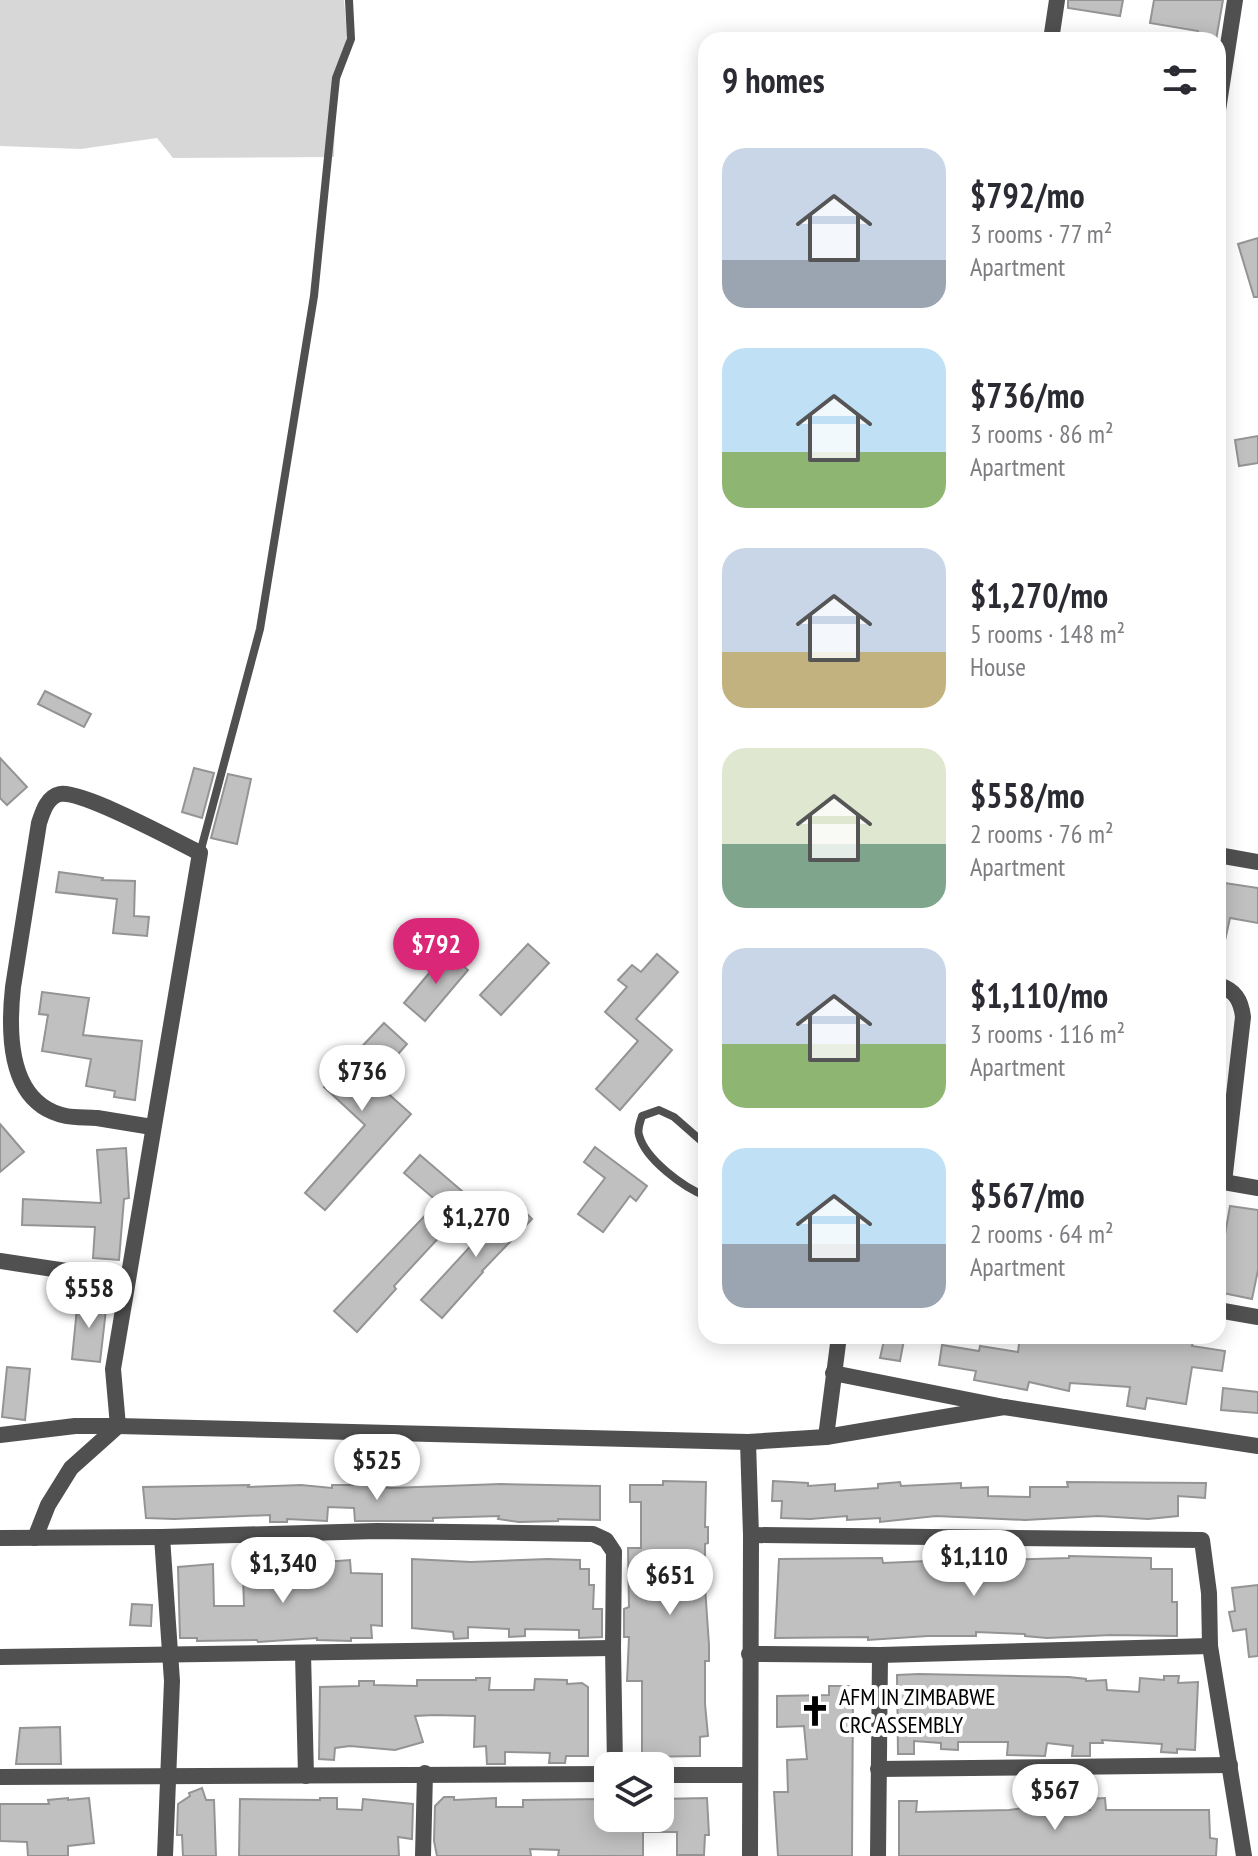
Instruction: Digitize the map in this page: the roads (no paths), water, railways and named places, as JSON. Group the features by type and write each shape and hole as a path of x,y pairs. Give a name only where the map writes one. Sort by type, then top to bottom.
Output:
{"street":[{"path":"1052,32 1057,0"},
{"path":"1226,58 1235,0"},
{"path":"118,1426 113,1369 200,853 129,817 71,794 58,794 46,803 39,823 10,1007 17,1073 30,1095 50,1111 66,1116 152,1127"},
{"path":"1226,856 1258,862"},
{"path":"1226,989 1241,1002 1243,1017 1226,1114"},
{"path":"1226,1182 1258,1188"},
{"path":"0,1261 127,1280"},
{"path":"1226,1311 1258,1317"},
{"path":"826,1437 838,1344"},
{"path":"833,1373 1004,1407 1258,1446"},
{"path":"0,1435 75,1426 118,1426 748,1442 826,1437 1004,1407"},
{"path":"35,1538 48,1505 71,1468 118,1426"},
{"path":"748,1442 751,1535 750,1856"},
{"path":"0,1538 377,1531 593,1534 606,1540 614,1552 615,1752"},
{"path":"751,1535 1202,1540 1209,1593 1210,1646 1244,1856"},
{"path":"162,1537 171,1656 172,1723 165,1856"},
{"path":"749,1654 880,1655 1210,1646"},
{"path":"0,1657 613,1648"},
{"path":"303,1654 306,1776"},
{"path":"878,1856 880,1655"},
{"path":"878,1769 1230,1765"},
{"path":"423,1856 425,1773"},
{"path":"0,1777 594,1774"},
{"path":"674,1775 749,1775"}],"lane":[{"path":"200,853 260,629 314,296 336,78 351,39 349,0"},
{"path":"698,1138 674,1117 659,1110 642,1116 637,1132 644,1148 668,1173 698,1194"}],"place":[{"name":"AFM IN ZIMBABWE CRC ASSEMBLY","path":"815,1711"}]}
